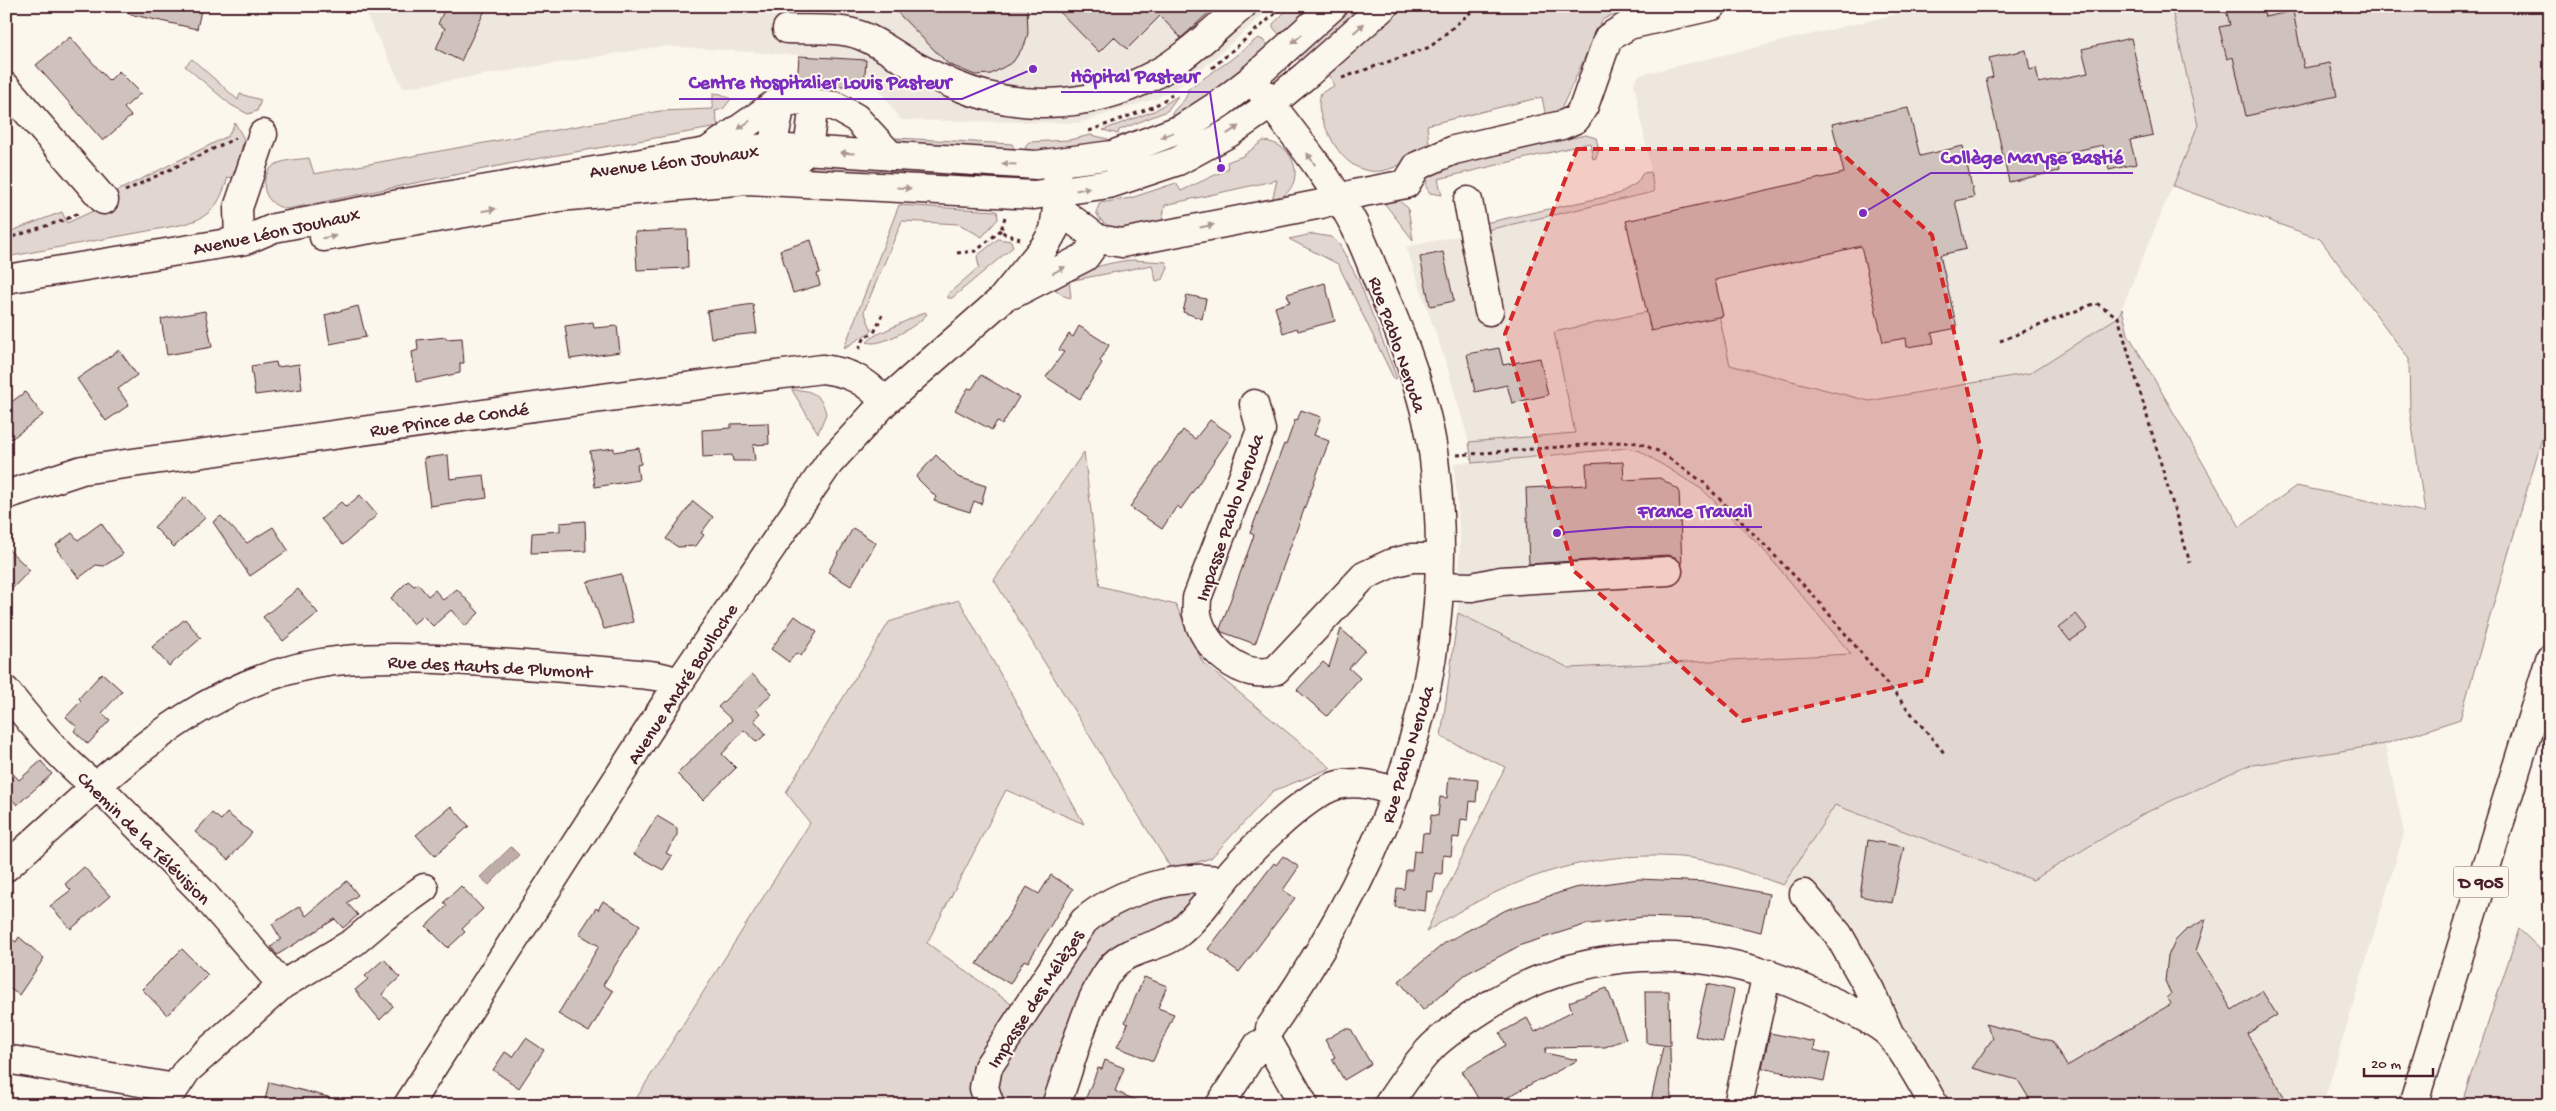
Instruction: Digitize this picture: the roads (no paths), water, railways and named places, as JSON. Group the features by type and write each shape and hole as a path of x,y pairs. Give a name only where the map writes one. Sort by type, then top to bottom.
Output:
{"street":[{"path":"787,29 861,35 912,64 953,84 991,98 1032,104 1056,104 1103,94 1138,82 1166,68 1242,6"},
{"name":"Avenue Léon Jouhaux","path":"6,279 242,241 274,228 404,203 707,152 772,148 1016,164 1056,164 1112,155 1181,129 1221,104 1334,6"},
{"path":"263,134 238,208 242,241 280,243 315,239 559,197 747,180 1010,195 1057,200 1178,161 1229,133 1271,104 1384,6"},
{"path":"1057,200 1098,239 1122,243 1406,184 1417,166 1454,150 1562,125 1576,119 1584,106 1608,38 1630,25 1712,6"},
{"name":"Rue Pablo Neruda","path":"1220,1105 1266,1040 1350,900 1381,834 1397,792 1423,710 1434,646 1440,586 1434,457 1419,395 1401,338 1352,220 1339,199 1252,79"},
{"path":"6,87 104,200"},
{"path":"772,148 782,99"},
{"path":"707,152 782,99 835,106 856,118 891,156"},
{"path":"616,192 650,173 712,168 789,166 808,150 814,103"},
{"path":"1001,300 1045,246 1054,230 1057,200 1056,164"},
{"path":"1468,201 1489,311"},
{"path":"1001,300 1084,257 1098,239"},
{"name":"Avenue André Boulloche","path":"408,1105 679,683 824,470 885,402 1001,300"},
{"name":"Rue Prince de Condé","path":"6,495 82,470 822,369 840,371 858,378 871,386 885,402"},
{"name":"Impasse Pablo Neruda","path":"1254,404 1261,430 1198,598 1197,614 1204,632 1215,648 1230,661 1243,670 1265,674 1276,670 1364,576 1392,563 1412,558 1440,558"},
{"path":"1440,586 1472,587 1500,581 1668,571"},
{"name":"Rue des Hauts de Plumont","path":"6,868 142,748 213,699 256,681 301,668 344,660 425,658 631,673 668,677 679,683"},
{"name":"D 905","path":"2413,1105 2550,659"},
{"name":"Chemin de la Télévision","path":"6,691 36,729 106,794 201,891 282,985"},
{"path":"1056,1105 1092,1004 1111,968 1119,960 1133,952 1158,944 1179,933 1197,916 1224,881 1284,821 1314,796 1337,785 1351,783 1376,786 1397,792"},
{"name":"Impasse des Mélèzes","path":"990,1105 984,1088 988,1067 1084,920 1100,908 1140,890 1206,877 1224,881"},
{"path":"6,1059 178,1096 187,1070 282,985 354,942 381,919 424,888"},
{"path":"1804,894 1838,934 1870,990 1889,1034 1934,1105"},
{"path":"1388,1105 1419,1061 1450,1031 1494,1002 1528,983 1566,969 1602,960 1657,955 1706,959 1767,974 1820,995 1889,1034"},
{"path":"1738,1105 1767,974"},
{"path":"1266,1040 1304,1105"}],"place":[{"name":"Centre Hospitalier Louis Pasteur","path":"1033,69"},
{"name":"Hôpital Pasteur","path":"1221,168"},
{"name":"Collège Maryse Bastié","path":"1863,213"},
{"name":"France Travail","path":"1557,533"}]}
